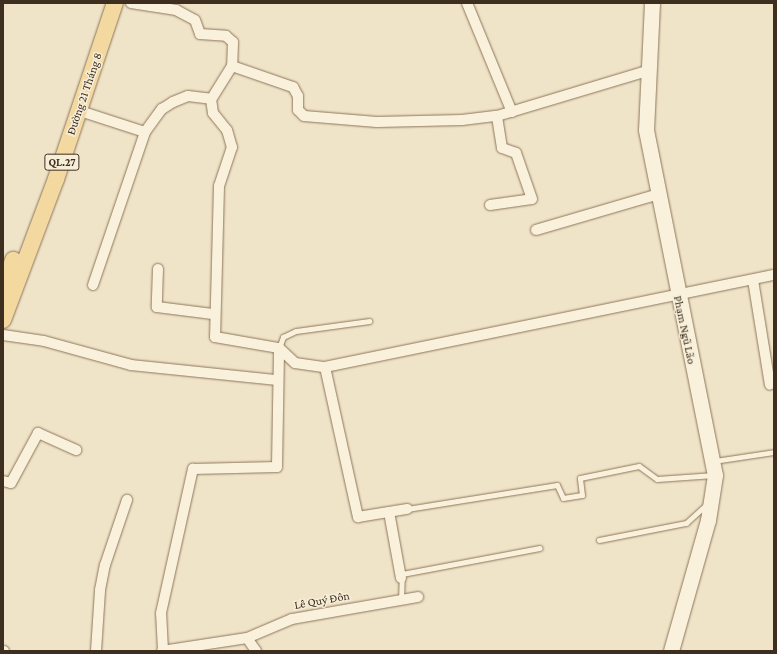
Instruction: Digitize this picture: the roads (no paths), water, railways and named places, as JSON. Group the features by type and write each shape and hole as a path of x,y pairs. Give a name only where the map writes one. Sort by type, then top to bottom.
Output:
{"main road":[{"name":"Đường 21 Tháng 8","path":"3,288 87,64 106,3"},
{"name":"Đường 21 Tháng 8","path":"3,320 80,111 115,3"}],"street":[{"path":"131,3 176,10 196,20 200,34 231,39 234,49 232,66 211,99 213,113 226,130 232,147 219,186 214,314 215,337 279,348 295,363 325,367 678,296 774,275"},
{"path":"467,3 512,112"},
{"name":"Phạm Ngũ Lão","path":"652,3 645,123 678,296 714,468 712,498 671,651"},
{"path":"232,66 293,87 298,96 298,110 304,116 378,122 462,120 497,116 647,71"},
{"path":"93,285 145,132 162,109 173,102 188,96 211,99"},
{"path":"80,111 145,132"},
{"path":"490,205 532,199 516,153 502,148 497,116"},
{"path":"536,230 658,194"},
{"path":"158,268 157,308 214,314"},
{"path":"753,280 770,385"},
{"path":"3,335 44,341 131,365 277,380"},
{"path":"163,650 161,613 194,469 277,467 277,380 279,348"},
{"path":"325,367 358,517 407,509"},
{"path":"3,481 11,483 38,433 76,450"},
{"path":"96,651 100,590 105,565 127,500"},
{"path":"390,512 400,578"},
{"name":"Lê Quý Đôn","path":"163,650 247,638 292,619 418,597"},
{"path":"247,638 256,651"}],"lane":[{"path":"279,348 283,337 296,330 369,321"},
{"path":"407,509 557,485 563,498 576,496 582,495 580,478 639,466 657,480 714,468 774,452"},
{"path":"599,540 686,523 712,498"},
{"path":"401,600 400,578 410,573 499,558 540,548"}]}
